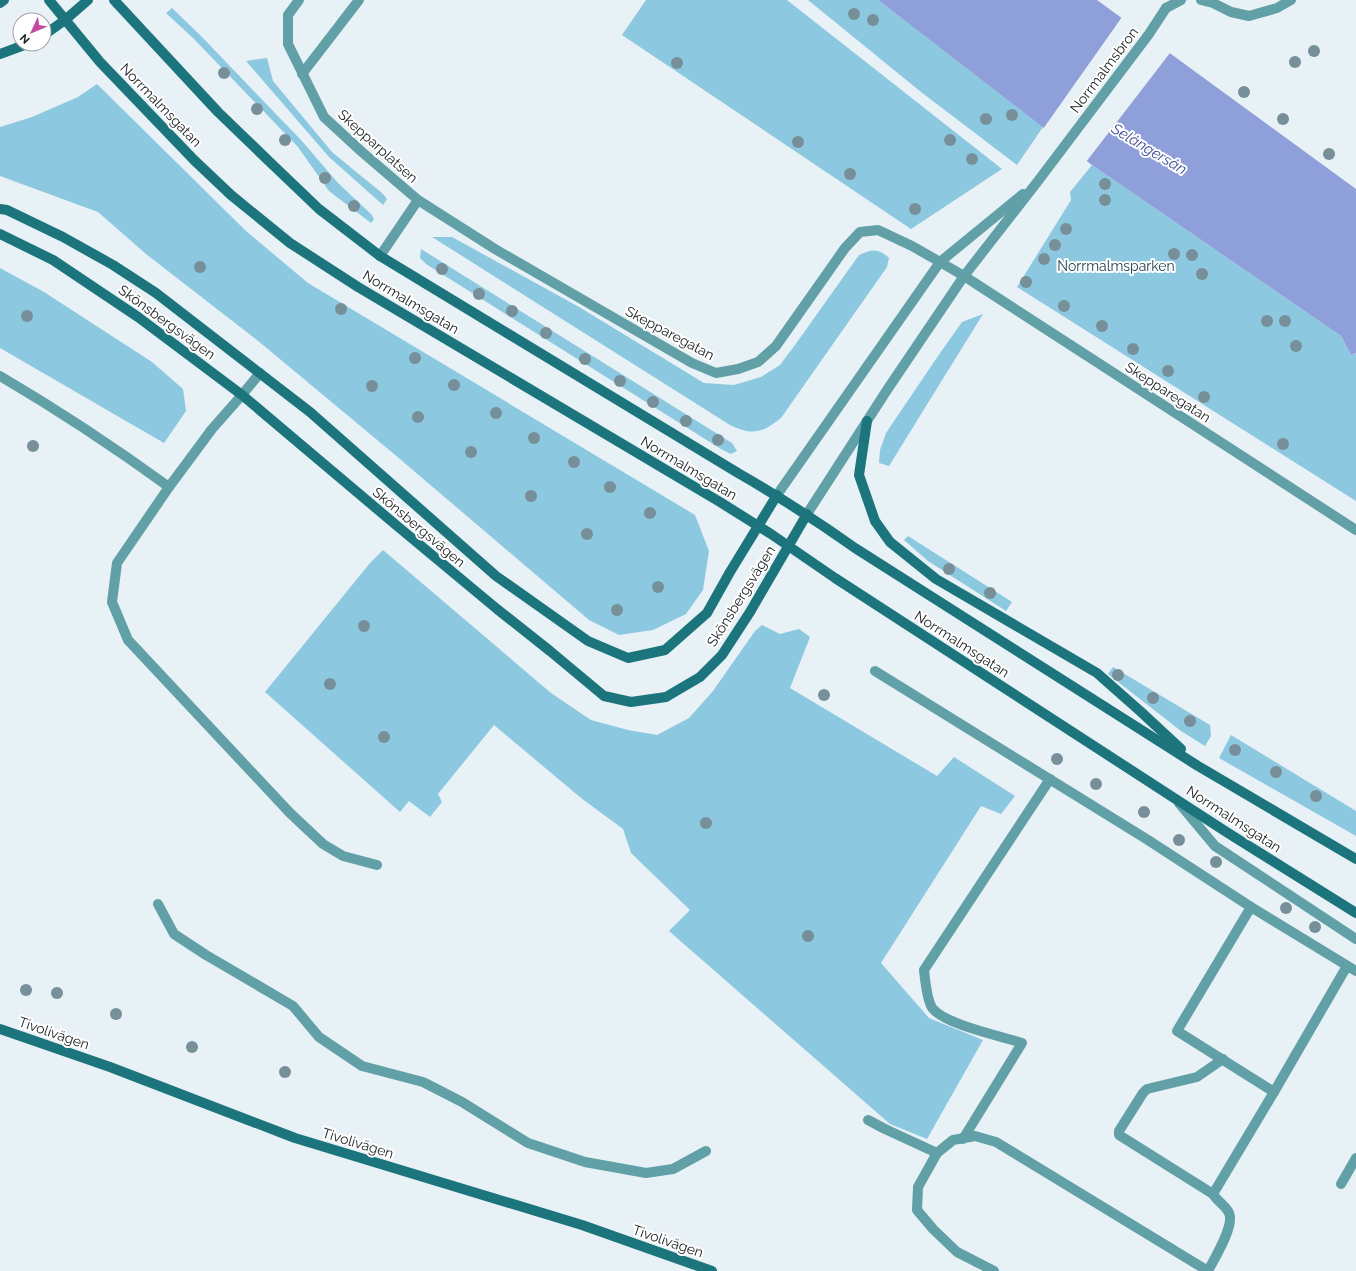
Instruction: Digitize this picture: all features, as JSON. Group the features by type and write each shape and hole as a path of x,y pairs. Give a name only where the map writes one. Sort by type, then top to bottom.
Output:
{"main road":[{"path":"0,3 4,0"},
{"name":"Norrmalmsgatan","path":"49,0 100,62 194,160 231,196 290,243 358,287 705,493 1175,798 1356,913"},
{"path":"52,29 88,0"},
{"name":"Norrmalmsgatan","path":"114,0 218,112 319,209 380,256 807,514 855,548 1198,766 1356,859"},
{"path":"0,54 12,50"},
{"name":"Skönsbergsvägen","path":"0,208 63,237 113,265 156,293 310,412 496,576 588,641 628,658 665,650 707,613 730,572 777,496"},
{"name":"Skönsbergsvägen","path":"0,234 53,260 138,317 242,395 497,609 604,696 631,702 666,697 700,676 722,655 750,612 807,514"},
{"path":"867,420 859,475 876,521 890,542 936,579 1097,673 1198,766"},
{"name":"Tivolivägen","path":"0,1029 110,1067 295,1138 582,1225 712,1271"}],"street":[{"name":"Skepparplatsen","path":"299,0 288,15 288,44 324,117 418,200 380,256"},
{"path":"302,74 359,0"},
{"path":"1165,2 1181,0"},
{"path":"1201,0 1213,3 1231,12 1249,16 1277,8 1291,0"},
{"name":"Norrmalmsbron","path":"1038,181 1148,36 1165,2"},
{"path":"777,496 940,262 1038,181"},
{"path":"807,514 867,420 964,276 1038,181"},
{"name":"Skepparegatan","path":"418,200 495,250 692,364 716,373 738,369 758,362 776,346 845,248 860,232 878,230 912,246 940,262"},
{"path":"940,262 964,276"},
{"name":"Skepparegatan","path":"964,276 1356,530"},
{"path":"260,373 212,429 169,487 117,563 112,602 128,640 290,813 323,844 343,856 377,864"},
{"path":"0,376 40,399 118,450 169,487"},
{"path":"875,671 1148,840 1251,907 1352,969 1274,1092 1213,1194"},
{"path":"963,1138 1022,1043 950,1021 932,1008 926,990 924,970 1050,779"},
{"path":"1175,798 1215,846 1356,939"},
{"path":"158,904 174,934 206,955 293,1006 319,1038 362,1066 423,1082 462,1102 528,1142 585,1162 646,1173 673,1169 706,1151"},
{"path":"1251,907 1177,1031 1274,1092"},
{"path":"994,1271 957,1252 933,1229 917,1210 918,1187 937,1153 953,1140 975,1136 996,1142 1208,1271 1228,1229 1230,1219 1229,1213 1213,1194 1119,1135 1119,1131 1147,1089 1197,1077 1222,1059"},
{"path":"868,1120 937,1153"},
{"path":"1341,1184 1356,1158"}],"green space":[{"path":"646,0 787,0 1002,169 911,229 622,35"},
{"path":"808,0 878,0 1043,127 1017,165 921,92"},
{"path":"172,8 301,140 338,183 371,214 374,219 371,223 329,191 298,147 194,39 166,13"},
{"path":"267,58 273,81 332,152 382,193 387,199 383,205 329,157 246,61"},
{"path":"97,84 246,231 308,283 695,515 709,551 703,590 686,614 653,630 619,635 589,620 257,340 146,254 98,212 0,176 0,127 32,117 78,97"},
{"name":"Norrmalmsparken","path":"1092,165 1341,336 1351,355 1356,353 1356,501 1017,287 1071,200 1070,192"},
{"path":"432,237 452,237 579,307 704,383 734,385 761,377 780,365 859,255 875,250 882,252 889,258 887,267 781,418 763,430 751,432 730,425"},
{"path":"421,249 732,443 737,451 731,454 721,449 426,264 420,258"},
{"path":"0,268 44,292 152,362 183,389 186,411 164,443 0,348"},
{"path":"983,314 889,466 879,463 880,450 886,433 938,356 962,322"},
{"path":"908,536 1012,602 1006,611 928,561 904,540"},
{"path":"383,550 551,693 591,720 628,730 657,735 689,718 713,691 755,631 762,625 780,634 799,629 810,637 790,688 937,776 954,757 1015,796 1001,814 981,806 881,963 929,1018 983,1040 927,1139 890,1124 669,931 690,910 631,853 623,829 581,798 494,725 438,794 442,802 430,817 409,801 400,812 265,692 370,563"},
{"path":"1113,667 1210,725 1211,736 1205,746 1181,731 1108,674"},
{"path":"1231,735 1356,811 1356,836 1219,758"}],"water":[{"name":"Selångersån","path":"878,0 1097,0 1356,189 1356,353 1351,355 1341,336 1092,165"}],"pier":[{"path":"1122,17 1170,53 1086,162 1043,129"}]}
